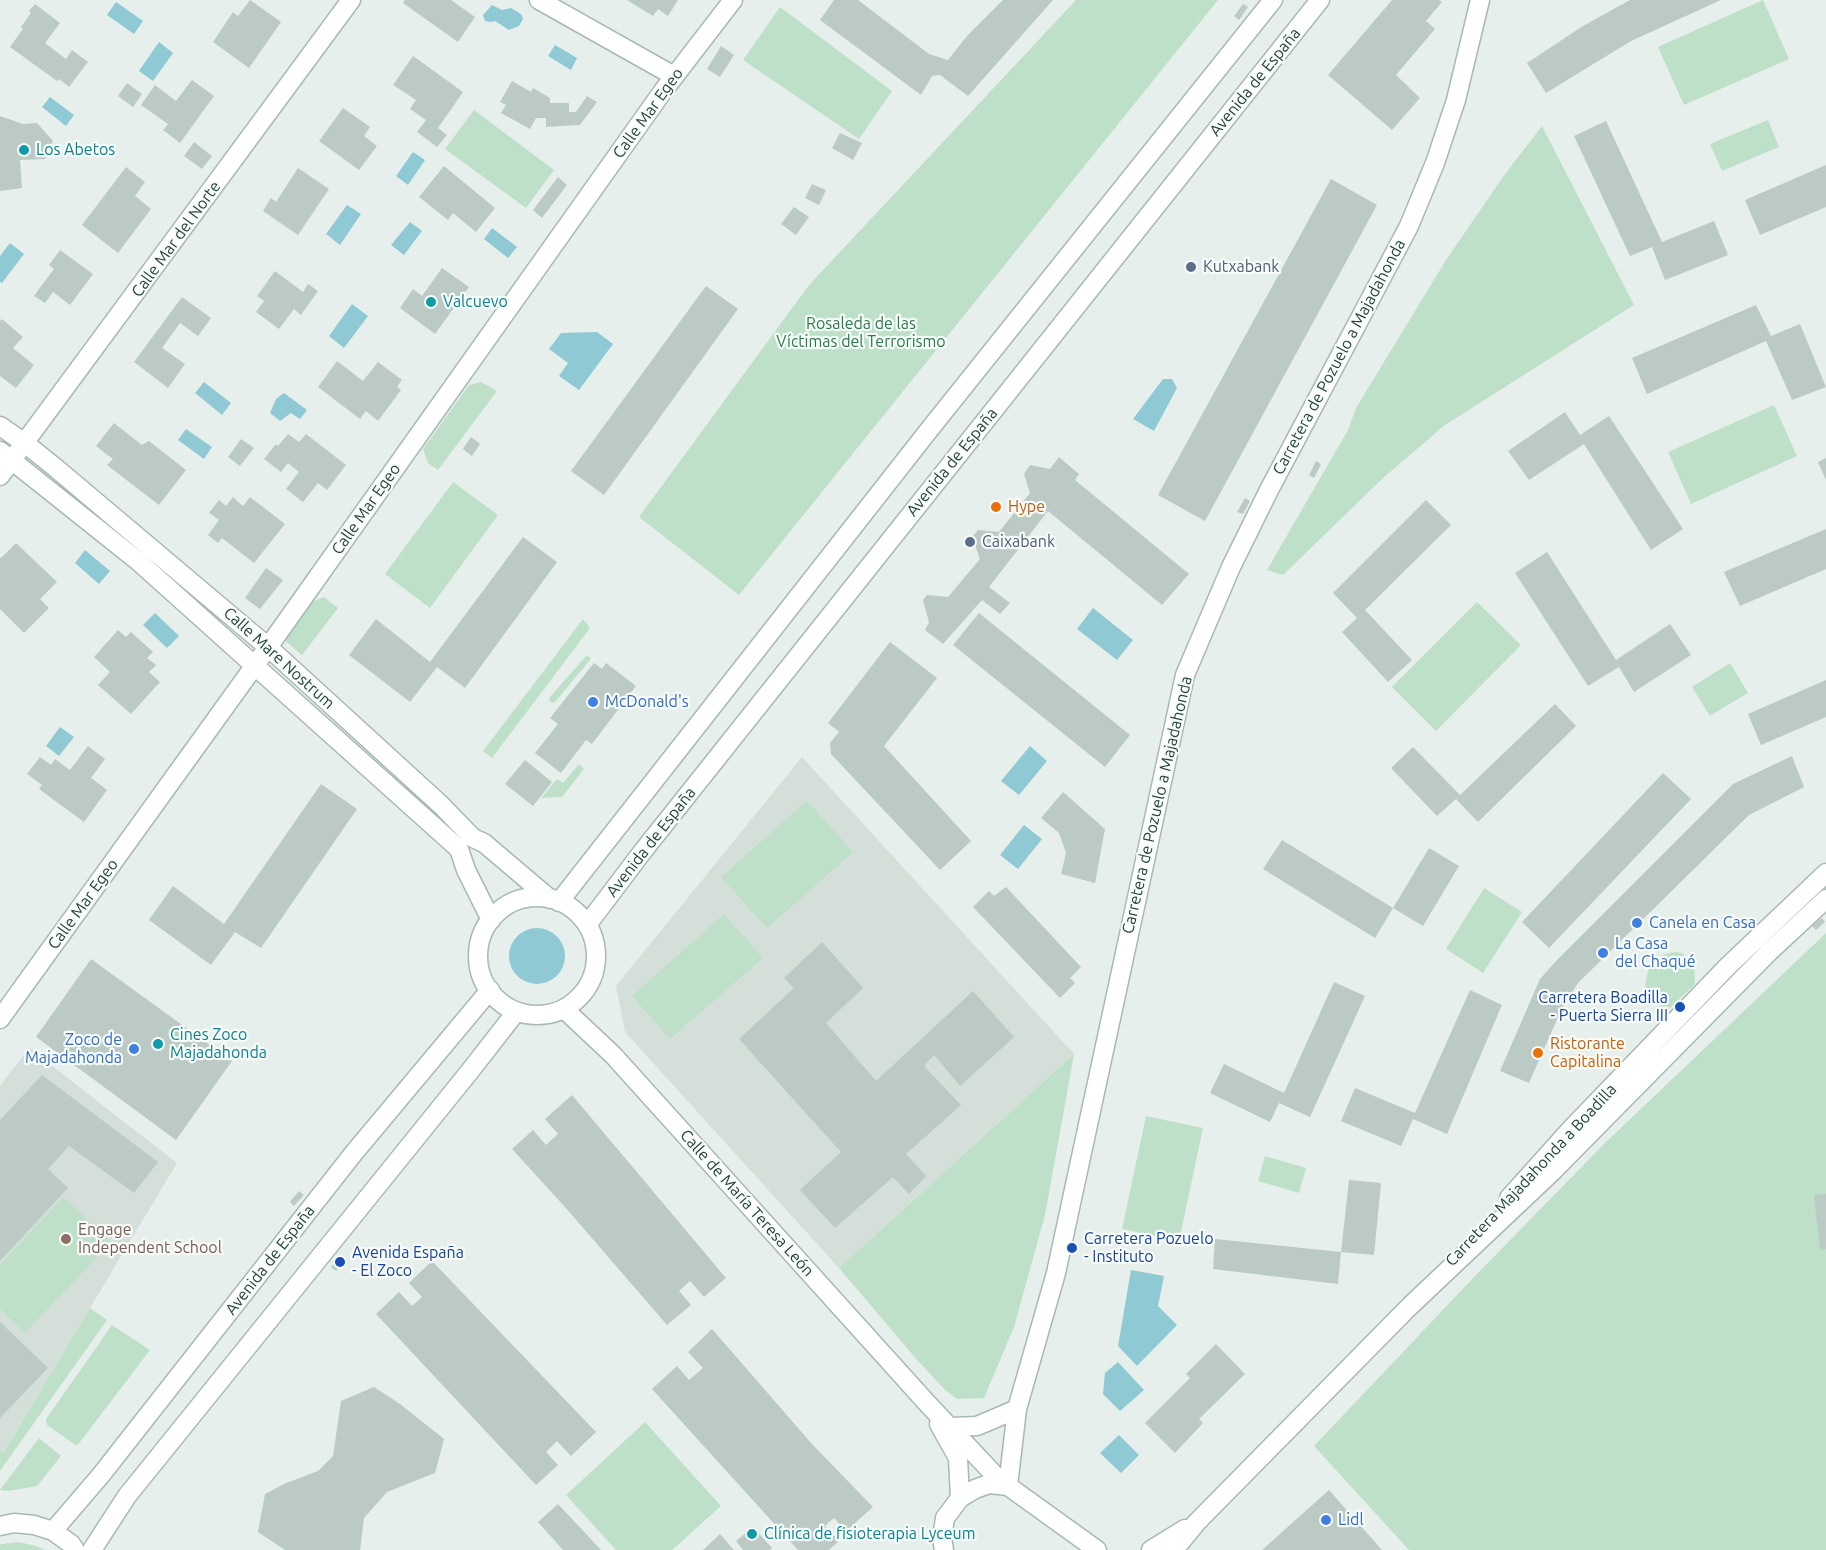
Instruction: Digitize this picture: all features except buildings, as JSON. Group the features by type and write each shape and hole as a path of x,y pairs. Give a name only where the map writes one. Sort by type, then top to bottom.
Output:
{"street":[{"name":"Calle Mar del Norte","path":"0,476 7,456 26,444 351,0"},
{"path":"539,0 674,76"},
{"name":"Calle Mar Egeo","path":"0,1019 674,76 733,0"},
{"path":"554,900 1273,0"},
{"name":"Avenida de España","path":"587,925 643,851 1320,0"},
{"name":"Carretera de Pozuelo a Majadahonda","path":"1006,1486 1017,1408 1056,1273 1185,675 1218,595 1245,538 1409,226 1435,163 1452,110 1480,0"},
{"name":"Calle Mare Nostrum","path":"0,426 26,444 268,647 441,805 466,844"},
{"name":"Calle Mare Nostrum","path":"7,456 138,561 254,666 466,844 484,843 554,900"},
{"path":"466,844 466,870 490,920"},
{"name":"Carretera Majadahonda a Boadilla","path":"1410,1306 1571,1129 1728,966 1826,873"},
{"name":"Carretera Majadahonda a Boadilla","path":"1728,966 1748,961 1826,887"},
{"path":"534,897 554,900 575,911 587,925 594,940 596,956 594,972 588,987 577,1000 564,1009 540,1015 516,1012 501,1003 490,990 481,973 478,955 481,936 490,920 502,908 534,897"},
{"name":"Carretera Majadahonda a Boadilla","path":"1174,1550 1197,1522 1410,1306 1554,1170 1770,951 1826,899"},
{"name":"Carretera Majadahonda a Boadilla","path":"1554,1170 1595,1117 1723,987 1728,966"},
{"name":"Avenida de España","path":"53,1531 101,1475 353,1154 490,990"},
{"name":"Calle de María Teresa León","path":"564,1009 614,1055 927,1402 1006,1486"},
{"path":"92,1550 127,1496 516,1012"},
{"name":"Calle de María Teresa León","path":"927,1402 958,1458 960,1498"},
{"path":"952,1427 977,1426 1017,1408"},
{"path":"944,1550 942,1538 945,1518 960,1498 989,1484 1006,1486 1096,1550"},
{"name":"Carretera Majadahonda a Boadilla","path":"1152,1550 1197,1522"},
{"path":"0,1526 14,1523 34,1524 53,1531 71,1544 75,1550"}],"shaded area":[{"path":"802,757 1074,1054 839,1268 625,1032 616,986"},
{"name":"Engage Independent School","path":"29,1048 177,1163 3,1453 0,1451 0,1086"}],"green space":[{"name":"Rosaleda de las Víctimas del Terrorismo","path":"1076,0 1218,0 739,595 639,517 809,285"},
{"path":"1763,0 1789,59 1684,105 1658,47"},
{"path":"780,7 892,91 859,139 743,60"},
{"path":"474,110 554,170 526,208 445,149"},
{"path":"1768,120 1779,147 1722,171 1710,144"},
{"path":"1542,126 1634,305 1445,425 1382,479 1283,575 1267,570 1348,430 1356,408 1446,260 1505,174"},
{"path":"481,382 497,391 438,470 428,463 423,449 469,385"},
{"path":"1774,405 1797,456 1691,504 1668,452"},
{"path":"453,482 498,515 430,608 385,574"},
{"path":"324,597 338,608 302,655 283,639 311,602"},
{"path":"1477,602 1521,645 1436,731 1392,687"},
{"path":"583,619 590,628 492,758 483,751"},
{"path":"586,656 590,657 590,660 552,703 549,700 550,697"},
{"path":"1730,663 1748,693 1710,716 1692,687"},
{"path":"579,764 584,769 562,797 541,798 557,779 563,783"},
{"path":"807,801 853,852 767,928 721,877"},
{"path":"1484,888 1522,912 1483,973 1446,949"},
{"path":"724,914 763,958 670,1039 632,996"},
{"path":"1826,933 1826,1550 1409,1550 1314,1446 1605,1143"},
{"path":"1682,953 1694,963 1695,984 1666,1012 1648,995 1645,988 1646,980 1649,967 1662,955"},
{"path":"1074,1054 1045,1215 1014,1327 984,1398 957,1399 945,1390 918,1361 839,1268"},
{"path":"1146,1116 1203,1128 1179,1241 1122,1229"},
{"path":"1265,1156 1306,1168 1299,1193 1258,1181"},
{"path":"63,1197 111,1242 25,1333 0,1309 0,1265"},
{"path":"90,1308 107,1320 0,1471 0,1451 4,1452"},
{"path":"112,1325 150,1350 77,1446 47,1425 46,1419"},
{"path":"645,1422 721,1506 672,1550 616,1550 566,1495"},
{"path":"39,1438 61,1456 37,1486 8,1491 0,1490"},
{"path":"19,1542 44,1550 0,1550 2,1544"}],"water":[{"path":"116,2 143,21 134,34 107,15"},
{"path":"492,5 502,10 511,8 521,14 523,19 519,26 509,30 495,21 485,21 483,15"},
{"path":"159,42 173,53 153,81 139,71"},
{"path":"555,45 577,58 571,70 548,56"},
{"path":"50,97 74,115 66,126 42,107"},
{"path":"413,152 425,160 408,185 396,176"},
{"path":"347,205 361,214 340,245 326,234"},
{"path":"410,222 422,231 404,255 391,245"},
{"path":"492,228 517,247 508,258 484,239"},
{"path":"10,243 24,254 2,283 0,282 0,256"},
{"path":"352,304 368,316 344,348 329,336"},
{"path":"597,332 613,344 579,390 559,376 568,363 549,349 561,333"},
{"path":"1163,379 1172,379 1177,388 1154,431 1133,419"},
{"path":"204,382 231,403 222,415 195,393"},
{"path":"284,393 307,410 300,419 291,413 280,421 270,413 276,399"},
{"path":"186,429 212,447 204,459 178,440"},
{"path":"85,550 110,571 99,584 75,563"},
{"path":"1093,608 1133,640 1117,660 1077,629"},
{"path":"155,613 179,636 167,648 143,625"},
{"path":"60,727 74,737 59,756 46,746"},
{"path":"1030,746 1047,761 1019,795 1001,781"},
{"path":"1024,825 1042,839 1018,869 1000,855"},
{"path":"537,928 548,930 557,936 563,945 565,956 563,967 557,976 548,982 537,984 526,982 517,976 511,967 509,956 511,945 517,936 526,930"},
{"path":"1131,1270 1164,1276 1158,1306 1177,1325 1137,1366 1118,1346"},
{"path":"1118,1362 1144,1390 1120,1411 1103,1394 1105,1373"},
{"path":"1119,1435 1139,1455 1121,1473 1100,1453"}],"place":[{"name":"Los Abetos","path":"24,150"},
{"name":"Kutxabank","path":"1191,267"},
{"name":"Valcuevo","path":"431,302"},
{"name":"Hype","path":"996,507"},
{"name":"Caixabank","path":"970,542"},
{"name":"McDonald's","path":"593,702"},
{"name":"Canela en Casa","path":"1637,923"},
{"name":"La Casa del Chaqué","path":"1603,953"},
{"name":"Carretera Boadilla - Puerta Sierra III","path":"1680,1007"},
{"name":"Cines Zoco Majadahonda","path":"158,1044"},
{"name":"Zoco de Majadahonda","path":"134,1049"},
{"name":"Ristorante Capitalina","path":"1538,1053"},
{"name":"Engage Independent School","path":"66,1239"},
{"name":"Carretera Pozuelo - Instituto","path":"1072,1248"},
{"name":"Avenida España - El Zoco","path":"340,1262"},
{"name":"Lidl","path":"1326,1520"},
{"name":"Clínica de fisioterapia Lyceum","path":"752,1534"}]}
